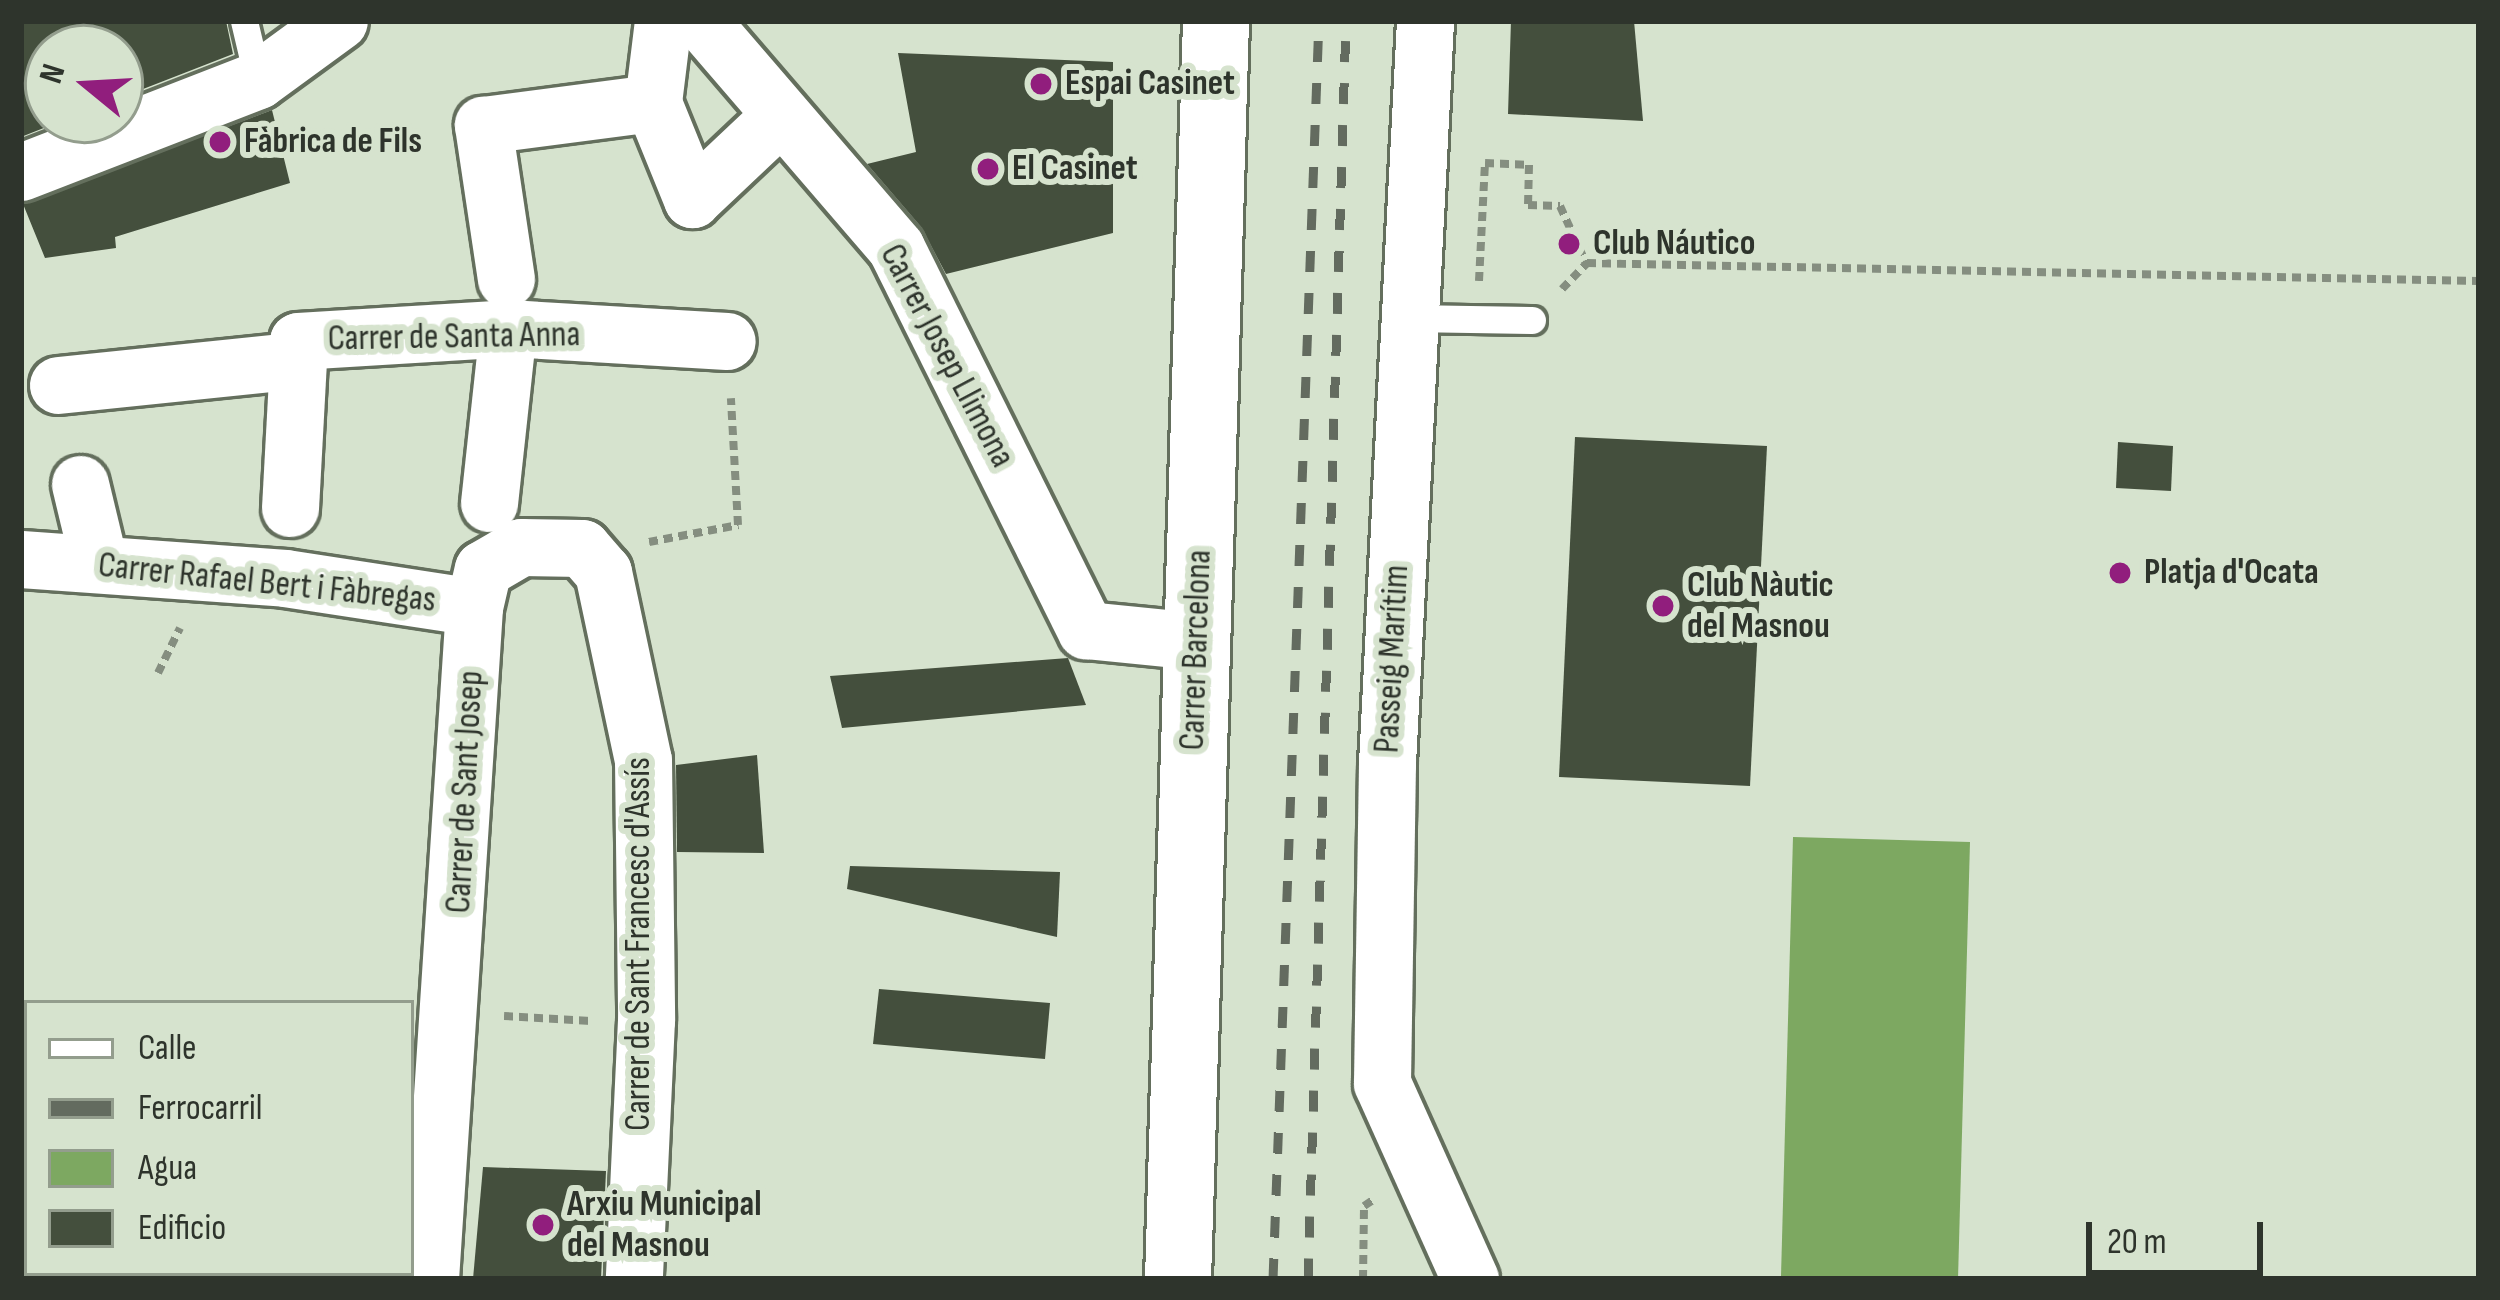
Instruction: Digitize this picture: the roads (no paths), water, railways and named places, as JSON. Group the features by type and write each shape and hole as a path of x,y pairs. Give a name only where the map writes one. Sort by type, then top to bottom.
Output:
{"main road":[{"name":"Carrer Barcelona","path":"1178,1279 1216,21"}],"street":[{"path":"21,172 258,80 339,21"},
{"path":"663,21 652,103 692,200 781,115"},
{"name":"Carrer Josep Llimona","path":"701,21 896,248 1086,630 1196,641"},
{"name":"Passeig Marítim","path":"1425,21 1408,318 1382,1083 1470,1279"},
{"path":"489,503 507,304 483,124 652,103"},
{"name":"Carrer de Santa Anna","path":"58,386 298,360 298,341 507,304 727,341"},
{"path":"290,508 298,360"},
{"path":"80,484 99,563"},
{"name":"Carrer de Sant Francesc d'Assís","path":"478,588 520,547 582,548 603,572 643,760 646,1020 634,1279"},
{"name":"Carrer Rafael Bert i Fàbregas","path":"21,560 478,588"},
{"name":"Carrer de Sant Josep","path":"430,1279 473,996 478,588"}],"lane":[{"path":"244,21 258,80"},
{"path":"1408,318 1532,320"}],"water":[{"path":"1793,837 1970,842 1958,1279 1781,1276"}],"railway":[{"path":"1273,1279 1319,21"},
{"path":"1308,1279 1346,21"}],"place":[{"name":"Espai Casinet","path":"1041,84"},
{"name":"Fàbrica de Fils","path":"220,142"},
{"name":"El Casinet","path":"988,169"},
{"name":"Club Náutico","path":"1569,244"},
{"name":"Platja d'Ocata","path":"2120,573"},
{"name":"Club Nàutic del Masnou","path":"1663,606"},
{"name":"Arxiu Municipal del Masnou","path":"543,1225"}]}
